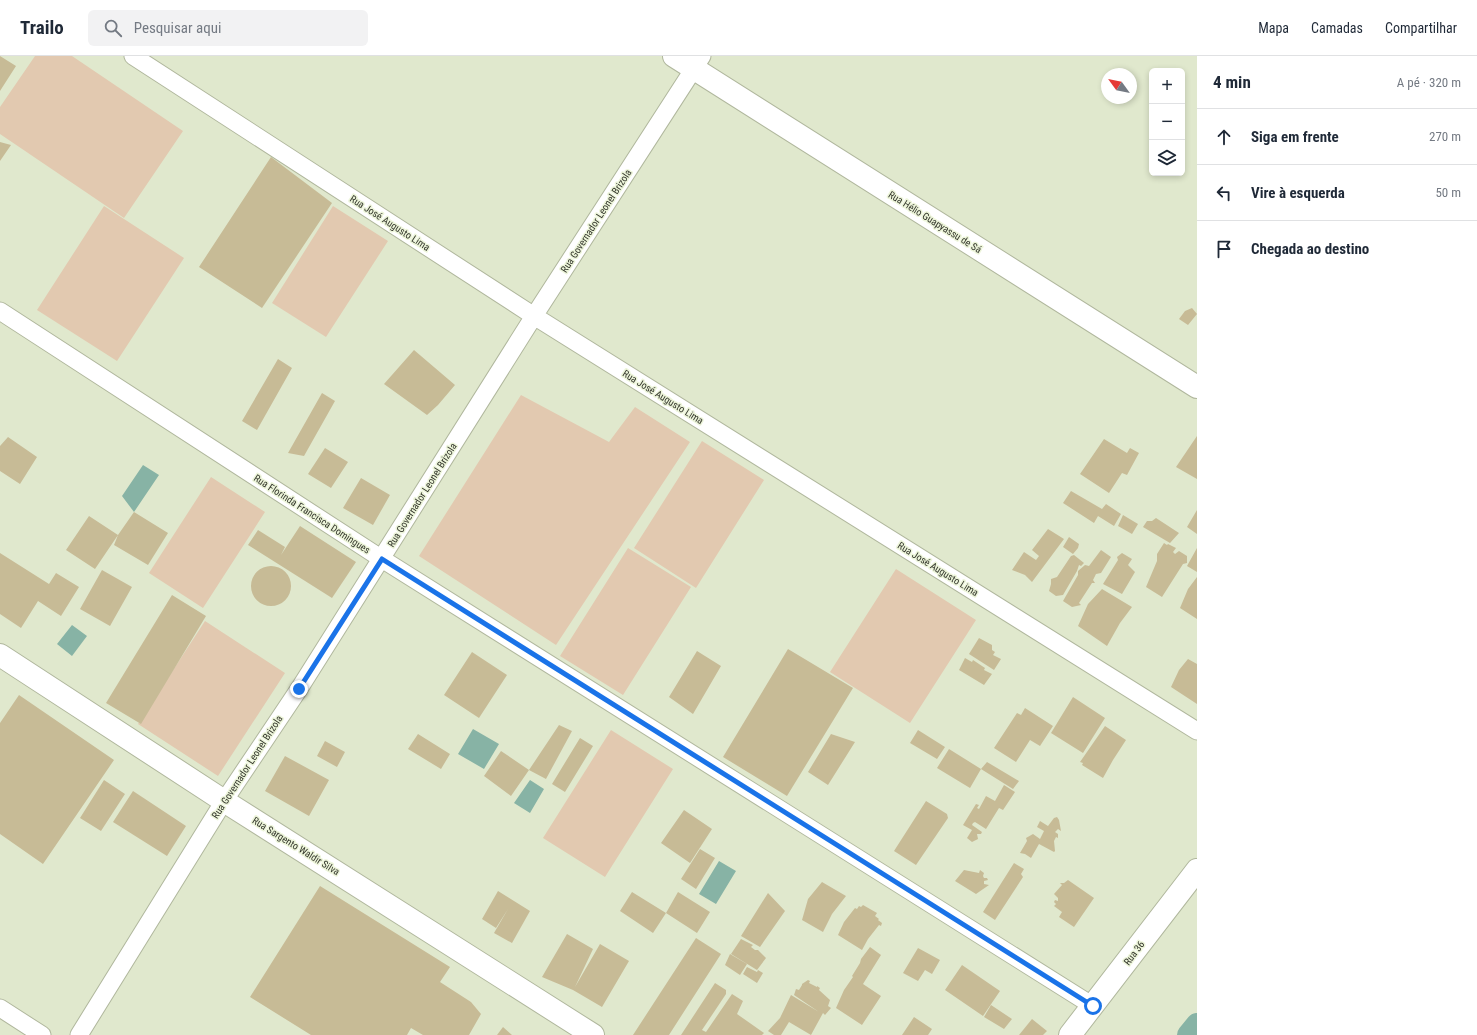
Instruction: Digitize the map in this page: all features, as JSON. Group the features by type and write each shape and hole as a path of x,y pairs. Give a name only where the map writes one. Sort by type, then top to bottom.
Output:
{"main road":[{"name":"Rua Hélio Guapyassu de Sá","path":"674,56 698,62 1197,387"},
{"name":"Rua Sargento Waldir Silva","path":"0,654 224,801 593,1035"},
{"name":"Rua 36","path":"1070,1035 1197,870"}],"street":[{"name":"Rua José Augusto Lima","path":"133,56 534,316 1197,731"},
{"name":"Rua Governador Leonel Brizola","path":"79,1035 224,801 299,689 534,316 698,62"},
{"name":"Rua Florinda Francisca Domingues","path":"0,311 382,559 1093,1006"},
{"path":"0,1008 42,1035"}],"shaded area":[{"path":"35,56 72,56 183,131 124,218 0,134 0,107"},
{"path":"104,206 184,258 117,361 37,310"},
{"path":"333,206 388,241 326,337 272,303"},
{"path":"521,395 609,442 635,407 690,442 556,645 419,556"},
{"path":"702,441 764,480 696,588 634,548"},
{"path":"211,477 265,512 203,608 149,573"},
{"path":"628,548 691,587 623,695 560,656"},
{"path":"896,569 976,620 910,723 830,672"},
{"path":"205,621 285,673 218,776 138,724"},
{"path":"611,730 673,769 605,877 543,838"}],"water":[{"path":"143,465 159,475 134,512 122,496"},
{"path":"72,625 87,636 72,656 57,644"},
{"path":"473,729 499,744 484,769 458,754"},
{"path":"530,780 544,789 530,813 514,803"},
{"path":"719,861 736,871 716,904 699,894"}],"building":[{"path":"0,56 16,66 0,91"},
{"path":"0,142 11,145 0,161"},
{"path":"271,157 332,203 262,308 199,267"},
{"path":"1192,308 1197,314 1188,325 1179,319 1185,311"},
{"path":"414,350 455,385 438,405 427,415 384,384"},
{"path":"278,359 292,368 257,430 242,421"},
{"path":"322,393 335,401 304,456 288,453"},
{"path":"1197,436 1197,479 1176,467"},
{"path":"8,437 37,457 20,484 0,471 0,446"},
{"path":"1104,439 1127,453 1130,448 1139,453 1127,475 1122,473 1109,493 1080,474"},
{"path":"325,448 348,462 331,488 308,474"},
{"path":"361,478 390,495 373,525 343,508"},
{"path":"1071,491 1102,509 1106,504 1121,514 1114,526 1098,516 1094,523 1063,503"},
{"path":"1197,510 1197,534 1187,527"},
{"path":"134,512 168,533 148,565 114,545 118,535"},
{"path":"1123,515 1138,524 1132,534 1118,526"},
{"path":"89,516 118,535 95,569 66,550"},
{"path":"1156,518 1179,533 1170,543 1143,527 1147,521 1152,521"},
{"path":"300,526 356,562 332,598 248,545 258,530 285,547 281,555"},
{"path":"1048,529 1064,539 1032,582 1025,575 1012,570 1024,552 1036,560 1039,556 1032,550"},
{"path":"1069,537 1079,544 1078,548 1073,554 1063,547"},
{"path":"1164,543 1176,548 1173,552 1175,554 1179,551 1187,556 1187,563 1183,564 1162,597 1146,587 1157,561 1157,554"},
{"path":"1197,548 1197,572 1187,566"},
{"path":"1101,550 1111,557 1101,573 1096,574 1093,580 1095,583 1092,583 1079,603 1081,605 1072,607 1063,601 1078,575 1078,571 1085,565 1089,566"},
{"path":"0,553 49,584 56,573 79,587 61,616 38,601 21,628 0,614"},
{"path":"1122,553 1132,559 1128,565 1135,572 1122,594 1103,584 1118,560 1117,557"},
{"path":"1074,555 1084,563 1081,566 1079,565 1063,595 1056,596 1049,591 1051,579 1057,577 1071,556"},
{"path":"275,566 282,569 288,575 291,586 290,594 282,603 275,606 267,606 260,603 252,594 251,582 254,575 263,567"},
{"path":"102,570 132,587 110,626 80,609"},
{"path":"1197,577 1197,619 1180,608 1188,589"},
{"path":"1102,589 1132,607 1120,623 1107,646 1078,626 1088,604"},
{"path":"172,595 206,616 141,724 106,703"},
{"path":"979,638 992,645 992,650 995,652 993,655 1001,659 994,670 969,654"},
{"path":"788,649 853,688 787,796 723,757"},
{"path":"697,651 721,666 693,714 669,697"},
{"path":"472,652 507,675 479,718 444,695"},
{"path":"965,658 972,662 973,660 985,668 984,670 992,674 984,685 959,670"},
{"path":"1188,659 1197,664 1197,704 1171,687 1179,670"},
{"path":"19,695 114,760 43,864 0,834 0,723"},
{"path":"1073,697 1105,718 1083,753 1051,733"},
{"path":"1025,708 1053,726 1040,746 1030,740 1016,762 994,748 1017,713 1021,715"},
{"path":"559,725 572,731 546,779 529,770"},
{"path":"1105,726 1126,740 1103,778 1082,765 1083,763 1080,762"},
{"path":"918,730 945,747 937,759 910,743"},
{"path":"418,734 450,754 441,769 408,749"},
{"path":"831,734 855,742 828,785 808,772"},
{"path":"580,738 593,746 565,792 552,784"},
{"path":"325,741 345,752 337,767 317,756"},
{"path":"949,749 981,769 970,788 937,768"},
{"path":"501,751 529,770 511,796 484,776"},
{"path":"285,756 329,780 309,816 265,791"},
{"path":"987,762 1019,781 1013,789 981,769"},
{"path":"104,780 125,794 101,831 80,818"},
{"path":"1004,785 1015,792 1003,810 999,808 986,829 975,822 973,823 972,825 982,832 981,834 977,834 978,839 972,842 967,838 972,830 963,825 976,804 979,805 977,808 979,809 986,796 995,801"},
{"path":"133,791 186,826 167,856 113,822"},
{"path":"926,801 947,814 948,818 916,865 894,851"},
{"path":"684,810 712,829 690,863 661,843"},
{"path":"1057,817 1061,831 1058,829 1055,832 1058,834 1058,838 1056,837 1054,841 1054,852 1039,844 1031,858 1020,853 1027,841 1026,838 1033,834 1040,839 1044,831 1037,827 1040,821 1048,826 1054,818"},
{"path":"700,849 715,858 696,889 681,879"},
{"path":"1014,863 1024,869 1021,874 1023,877 995,920 983,912"},
{"path":"964,870 979,873 980,870 984,873 984,878 987,878 988,880 984,881 984,884 989,885 976,894 955,881"},
{"path":"1068,880 1094,898 1074,927 1059,917 1062,912 1054,906 1056,904 1054,902 1055,900 1058,901 1058,898 1054,894 1062,885 1060,883 1064,883"},
{"path":"822,882 846,896 832,914 823,932 802,920 808,899"},
{"path":"320,886 450,967 440,982 471,1002 481,1014 469,1035 423,1035 411,1028 407,1035 311,1035 250,997"},
{"path":"498,891 530,911 512,943 494,933 508,909 496,928 482,919"},
{"path":"632,892 666,913 653,933 620,911"},
{"path":"678,892 710,912 697,933 666,913"},
{"path":"768,893 785,911 760,947 741,936"},
{"path":"863,905 877,913 875,916 882,923 881,926 879,925 868,939 862,950 838,935 844,922 855,908 857,909 859,906 861,907"},
{"path":"567,934 593,949 575,987 600,944 629,961 602,1007 573,990 542,977"},
{"path":"696,938 721,954 669,1035 633,1035"},
{"path":"741,939 753,945 751,947 758,950 766,958 757,970 731,954"},
{"path":"870,947 881,955 863,984 881,996 862,1025 836,1008 861,959"},
{"path":"918,948 940,960 932,974 925,970 918,981 903,973"},
{"path":"730,954 747,964 740,975 725,965"},
{"path":"962,965 1000,991 983,1016 945,990"},
{"path":"747,967 763,973 757,983 743,974"},
{"path":"808,980 810,981 809,983 820,988 819,990 830,1000 828,1006 831,1008 825,1015 823,1013 811,1035 789,1022 781,1035 774,1035 768,1031 780,1018 791,995 819,1012 794,995 796,989 799,990 802,984"},
{"path":"715,983 726,990 726,994 702,1030 706,1032 732,994 743,1001 737,1014 764,1033 762,1035 681,1035"},
{"path":"991,1005 1012,1019 1004,1029 984,1017"},
{"path":"914,1017 932,1029 928,1035 902,1035"},
{"path":"1032,1019 1047,1031 1043,1035 1019,1035"},
{"path":"503,1027 512,1035 497,1035"}],"waterway":[{"path":"1188,1035 1197,1024"}],"route":[{"path":"299,689 382,559 1093,1006"}]}
